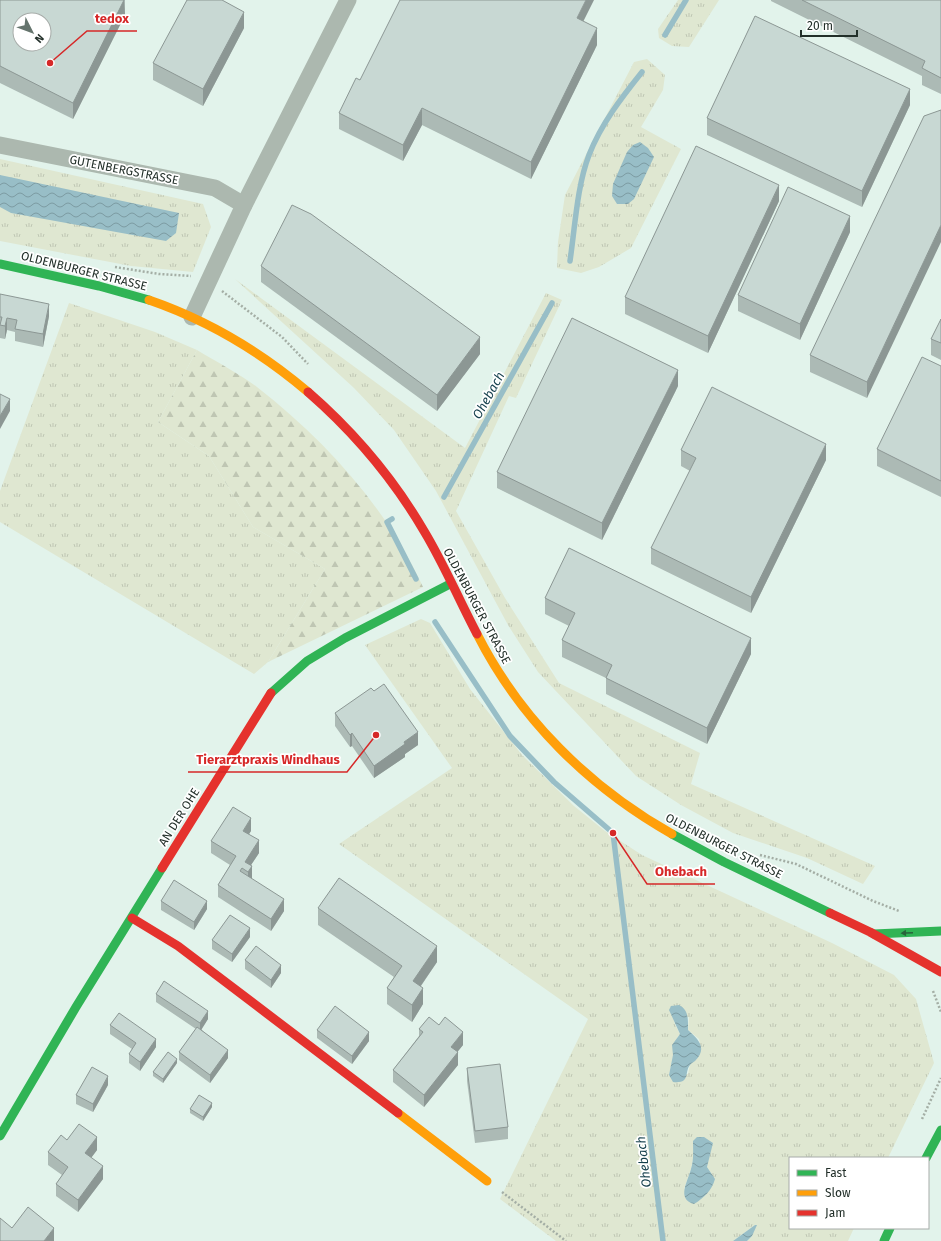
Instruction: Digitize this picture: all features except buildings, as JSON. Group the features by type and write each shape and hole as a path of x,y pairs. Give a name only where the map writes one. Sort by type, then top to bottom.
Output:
{"main road":[{"name":"OLDENBURGER STRASSE","path":"0,264 127,292 192,317 245,345 287,374 333,414 376,460 402,496 425,534 450,584 499,673 533,721 576,765 616,798 672,834 874,934 941,972"},
{"name":"AN DER OHE","path":"0,1136 272,691 307,661 345,638 450,584"},
{"path":"132,918 178,946 487,1181"},
{"path":"874,934 941,931"},
{"path":"927,1157 941,1130"},
{"path":"884,1241 890,1229"}],"street":[{"path":"192,317 244,205 348,0"},
{"name":"GUTENBERGSTRASSE","path":"0,145 215,188 244,205"}],"path":[{"path":"487,1181 566,1241"}],"green space":[{"path":"678,0 719,0 689,47 672,46 659,38 658,29"},
{"path":"647,59 665,75 663,90 641,127 681,149 631,248 599,267 581,273 557,268 558,242 565,195 634,62"},
{"path":"0,159 203,204 211,227 193,272 131,266 0,241"},
{"path":"235,279 465,448 546,293 562,300 516,398 509,396 456,511 505,598 559,683 700,753 691,784 875,866 863,884 807,858 733,833 681,805 636,776 538,672 508,625 436,491 394,430 354,388"},
{"path":"69,303 155,332 197,350 158,422 209,456 253,527 325,569 268,662 254,674 0,522 0,491"},
{"path":"197,350 235,372 257,387 307,430 330,453 352,477 391,530 423,587 268,662 325,569 253,527 209,456 158,422"},
{"path":"421,619 430,623 470,689 522,755 574,806 605,831 642,855 832,943 894,975 916,999 934,1063 888,1157 789,1157 789,1229 854,1229 848,1241 747,1241 752,1236 755,1225 733,1241 556,1241 500,1199 588,1019 339,844 452,768 365,645","holes":["689,1017 688,1030 699,1039 699,1053 696,1059 690,1064 688,1074 669,1075 677,1038 680,1034 674,1022","694,1155 709,1157 707,1167 711,1173 684,1189"]}],"water":[{"path":"640,142 648,148 654,157 634,199 628,204 617,204 612,196 613,184 627,152 633,145"},
{"path":"0,175 179,213 176,233 166,241 11,213 0,207"},
{"path":"679,1005 686,1012 688,1019 688,1030 698,1040 701,1052 695,1061 690,1064 685,1079 679,1082 673,1082 669,1075 673,1055 672,1045 680,1034 669,1010 671,1006"},
{"path":"697,1137 704,1137 713,1143 707,1167 715,1179 712,1187 707,1193 694,1204 689,1202 684,1194 693,1162 693,1141"},
{"path":"757,1225 752,1236 747,1241 733,1241"}],"waterway":[{"path":"665,35 686,0"},
{"path":"570,261 579,193 589,155 606,122 642,72"},
{"name":"Ohebach","path":"444,497 552,303"},
{"name":"Ohebach","path":"392,519 387,522 416,579"},
{"name":"Ohebach","path":"435,622 510,736 554,782 613,833 663,1241"}],"traffic: fast":[{"path":"0,264 99,286 149,300"},
{"path":"271,693 307,661 345,638 450,584"},
{"path":"672,834 724,862 830,913"},
{"path":"0,1136 76,1007 162,868"},
{"path":"874,934 941,931"},
{"path":"927,1157 941,1130"},
{"path":"884,1241 890,1229"}],"traffic: slow":[{"path":"149,300 192,317 233,338 290,377 308,392"},
{"path":"477,634 494,665 514,694 536,722 560,748 585,772 613,795 672,834"},
{"path":"398,1113 487,1181"}],"traffic: jam":[{"path":"308,392 341,423 372,457 412,511 445,569 477,634"},
{"path":"162,868 271,693"},
{"path":"830,913 870,932 941,972"},
{"path":"132,918 178,946 398,1113"}],"place":[{"name":"tedox","path":"50,63"},
{"name":"Tierarztpraxis Windhaus","path":"376,735"},
{"name":"Ohebach","path":"613,833"}]}
